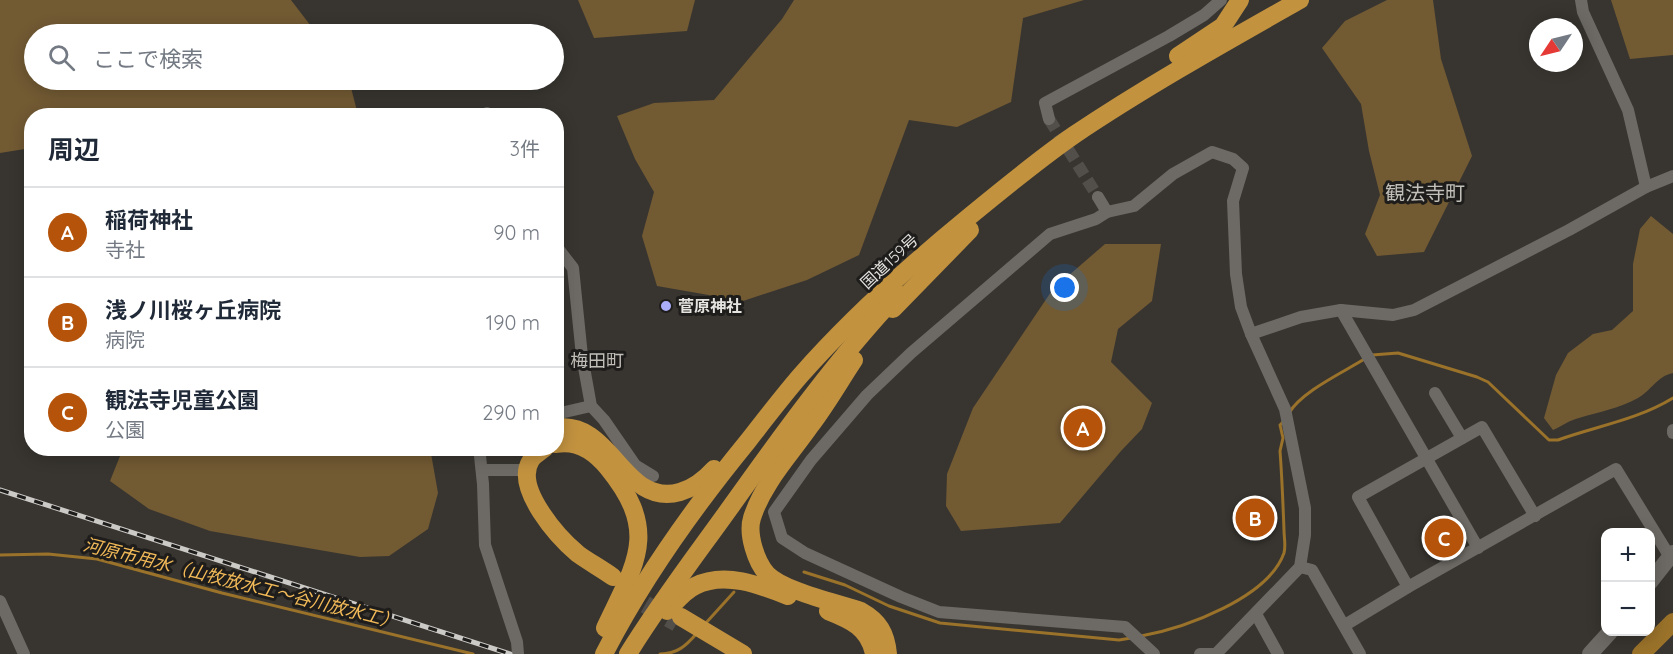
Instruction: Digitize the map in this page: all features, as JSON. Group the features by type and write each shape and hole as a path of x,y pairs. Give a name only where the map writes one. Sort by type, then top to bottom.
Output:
{"highway":[{"path":"1073,136 1077,128 1223,26 1240,0"},
{"name":"国道159号","path":"603,654 661,557 718,477 801,376 850,324 930,249 1018,176 1073,136 1198,57 1300,0"},
{"name":"国道159号","path":"628,654 648,622 764,461 859,337 928,262 1010,191 1104,122 1203,61 1311,0"},
{"path":"888,654 884,634 872,617 861,611 783,585 767,574 757,555 752,538 751,520 769,482 813,423 861,349 898,303 950,249 1006,199 1010,191"},
{"path":"564,428 582,430 593,437 637,483 654,493 670,495 690,489 704,480 839,326 920,251 930,249"},
{"path":"564,443 576,444 588,449 603,461 627,496 636,514 639,528 637,555 632,571 593,654"},
{"path":"524,456 523,470 532,494 552,528 578,554 610,580"},
{"path":"523,470 536,456"},
{"path":"648,622 665,614 682,595 695,586 711,580 740,581 777,592 853,622 865,631 874,654"},
{"path":"730,654 679,620 743,654"}],"street":[{"path":"1049,119 1045,103 1169,36 1204,15 1221,0"},
{"path":"1581,0 1583,12 1628,110 1646,187"},
{"path":"1154,654 1125,627 939,612 805,553 782,538 774,512 811,460 860,403 911,353 1050,234 1096,219 1107,212 1134,206 1173,174 1212,152 1233,159 1243,168 1233,201 1236,274 1241,307 1286,414 1305,508 1305,535 1300,567 1216,654 1200,654"},
{"path":"1251,334 1301,317 1341,310 1393,315 1414,310 1569,230 1646,187 1673,176"},
{"path":"1098,196 1107,212"},
{"path":"564,256 573,268 582,356 591,406 604,420 635,465 653,476"},
{"path":"1341,310 1478,548"},
{"path":"1435,393 1462,438"},
{"path":"564,412 591,406"},
{"path":"1408,587 1358,497 1462,438 1482,427 1535,516"},
{"path":"480,456 485,545 517,642 518,654"},
{"path":"1345,625 1616,469 1671,555 1655,576"},
{"path":"482,470 523,470"},
{"path":"1300,567 1312,570 1360,654"},
{"path":"0,601 24,654"},
{"path":"1256,614 1278,654"},
{"path":"1590,654 1606,636"}],"shaded area":[{"path":"0,0 291,0 309,24 24,24 24,90 352,90 356,108 24,108 24,149 0,153"},
{"path":"578,0 695,0 687,31 594,38"},
{"path":"794,0 1084,0 1023,18 1011,102 957,127 909,120 859,255 807,280 743,301 657,286 642,236 654,192 635,159 617,116 654,103 714,100 782,19"},
{"path":"1387,0 1433,0 1441,59 1472,156 1424,252 1377,256 1365,234 1380,195 1361,104 1322,48 1345,21"},
{"path":"1611,0 1673,0 1673,55 1630,59"},
{"path":"1651,216 1673,234 1673,373 1658,380 1643,395 1631,401 1576,419 1553,430 1544,418 1556,375 1568,353 1593,334 1612,330 1633,311 1633,264 1640,229"},
{"path":"1105,244 1161,244 1152,301 1118,329 1111,362 1152,403 1142,429 1060,523 961,531 946,506 947,474 973,408 1053,289"},
{"path":"120,456 431,456 438,493 428,529 389,556 360,557 210,531 149,509 110,481"}],"waterway":[{"name":"河原市用水（山牧放水工～谷川放水工）","path":"1372,355 1398,353 1488,382 1549,440 1558,440 1631,417 1673,398"},
{"name":"河原市用水（山牧放水工～谷川放水工）","path":"1289,413 1303,397 1366,358"},
{"name":"河原市用水（山牧放水工～谷川放水工）","path":"1141,636 1180,626 1223,608 1261,584 1275,569 1285,547 1280,451 1283,438 1280,425 1284,421"},
{"name":"河原市用水（山牧放水工～谷川放水工）","path":"0,555 48,554 97,559 222,593 473,654"},
{"name":"河原市用水（山牧放水工～谷川放水工）","path":"804,572 845,585 889,606 940,623 1119,640 1131,638"},
{"name":"河原市用水（山牧放水工～谷川放水工）","path":"705,624 734,592"},
{"path":"1641,654 1673,622"},
{"name":"河原市用水（山牧放水工～谷川放水工）","path":"660,654 671,653 681,648 697,633"}],"tunnel":[{"path":"1049,119 1098,197"},
{"path":"622,591 677,623"}],"railway":[{"path":"0,490 510,654"}],"place":[{"name":"菅原神社","path":"666,306"},
{"name":"稲荷神社","path":"1083,428"},
{"name":"浅ノ川桜ヶ丘病院","path":"1255,518"},
{"name":"観法寺児童公園","path":"1444,538"}],"district":[{"name":"観法寺町","path":"1425,192"},
{"name":"梅田町","path":"597,360"}]}
